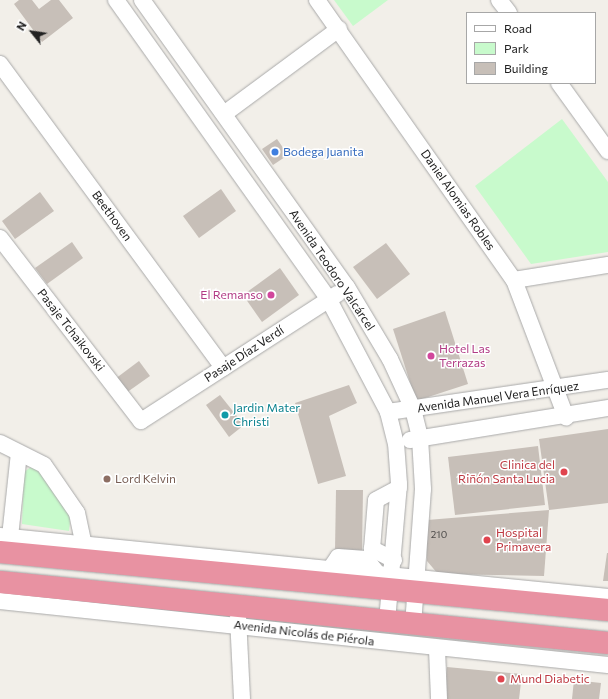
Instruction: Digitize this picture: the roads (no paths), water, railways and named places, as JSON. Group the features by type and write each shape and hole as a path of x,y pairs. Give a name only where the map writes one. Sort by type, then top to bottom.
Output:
{"highway":[{"path":"3,542 388,575 417,585 608,610"},
{"name":"Avenida Nicolás de Piérola","path":"0,582 238,616 387,621 608,643"}],"street":[{"name":"Avenida Teodoro Valcárcel","path":"116,0 328,300 388,412 396,443 398,488 388,575 387,621"},
{"name":"Avenida Teodoro Valcárcel","path":"142,0 347,287 390,359 413,408 420,438 423,489 413,624"},
{"name":"Daniel Alomias Robles","path":"318,0 514,280 559,389 566,417"},
{"path":"499,0 507,12"},
{"path":"224,114 339,29"},
{"name":"Beethoven","path":"0,64 223,368"},
{"path":"560,84 608,151"},
{"name":"Pasaje Tchaikovski","path":"0,238 141,421"},
{"path":"514,280 608,265"},
{"name":"Pasaje Díaz Verdí","path":"141,421 347,287"},
{"name":"Avenida Manuel Vera Enríquez","path":"388,412 559,389 608,380"},
{"path":"396,443 420,438 566,417 608,408"},
{"path":"0,443 44,465 68,495 77,513 84,545"},
{"path":"19,453 3,542 84,545 388,575"},
{"path":"388,575 369,554 376,500 398,488"},
{"path":"330,569 338,557 369,554"},
{"path":"369,554 388,575"},
{"path":"417,585 608,597"},
{"name":"Avenida Nicolás de Piérola","path":"0,601 238,616 437,649 608,665"},
{"path":"238,616 242,699"},
{"path":"437,649 439,699"}],"place":[{"name":"Bodega Juanita","path":"275,152"},
{"name":"El Remanso","path":"271,295"},
{"name":"Hotel Las Terrazas","path":"431,356"},
{"name":"Jardin Mater Christi","path":"225,415"},
{"name":"Clinica del Riñón Santa Lucia","path":"564,472"},
{"name":"Lord Kelvin","path":"107,479"},
{"name":"Hospital Primavera","path":"487,540"},
{"name":"Mund Diabetic","path":"501,679"}]}
